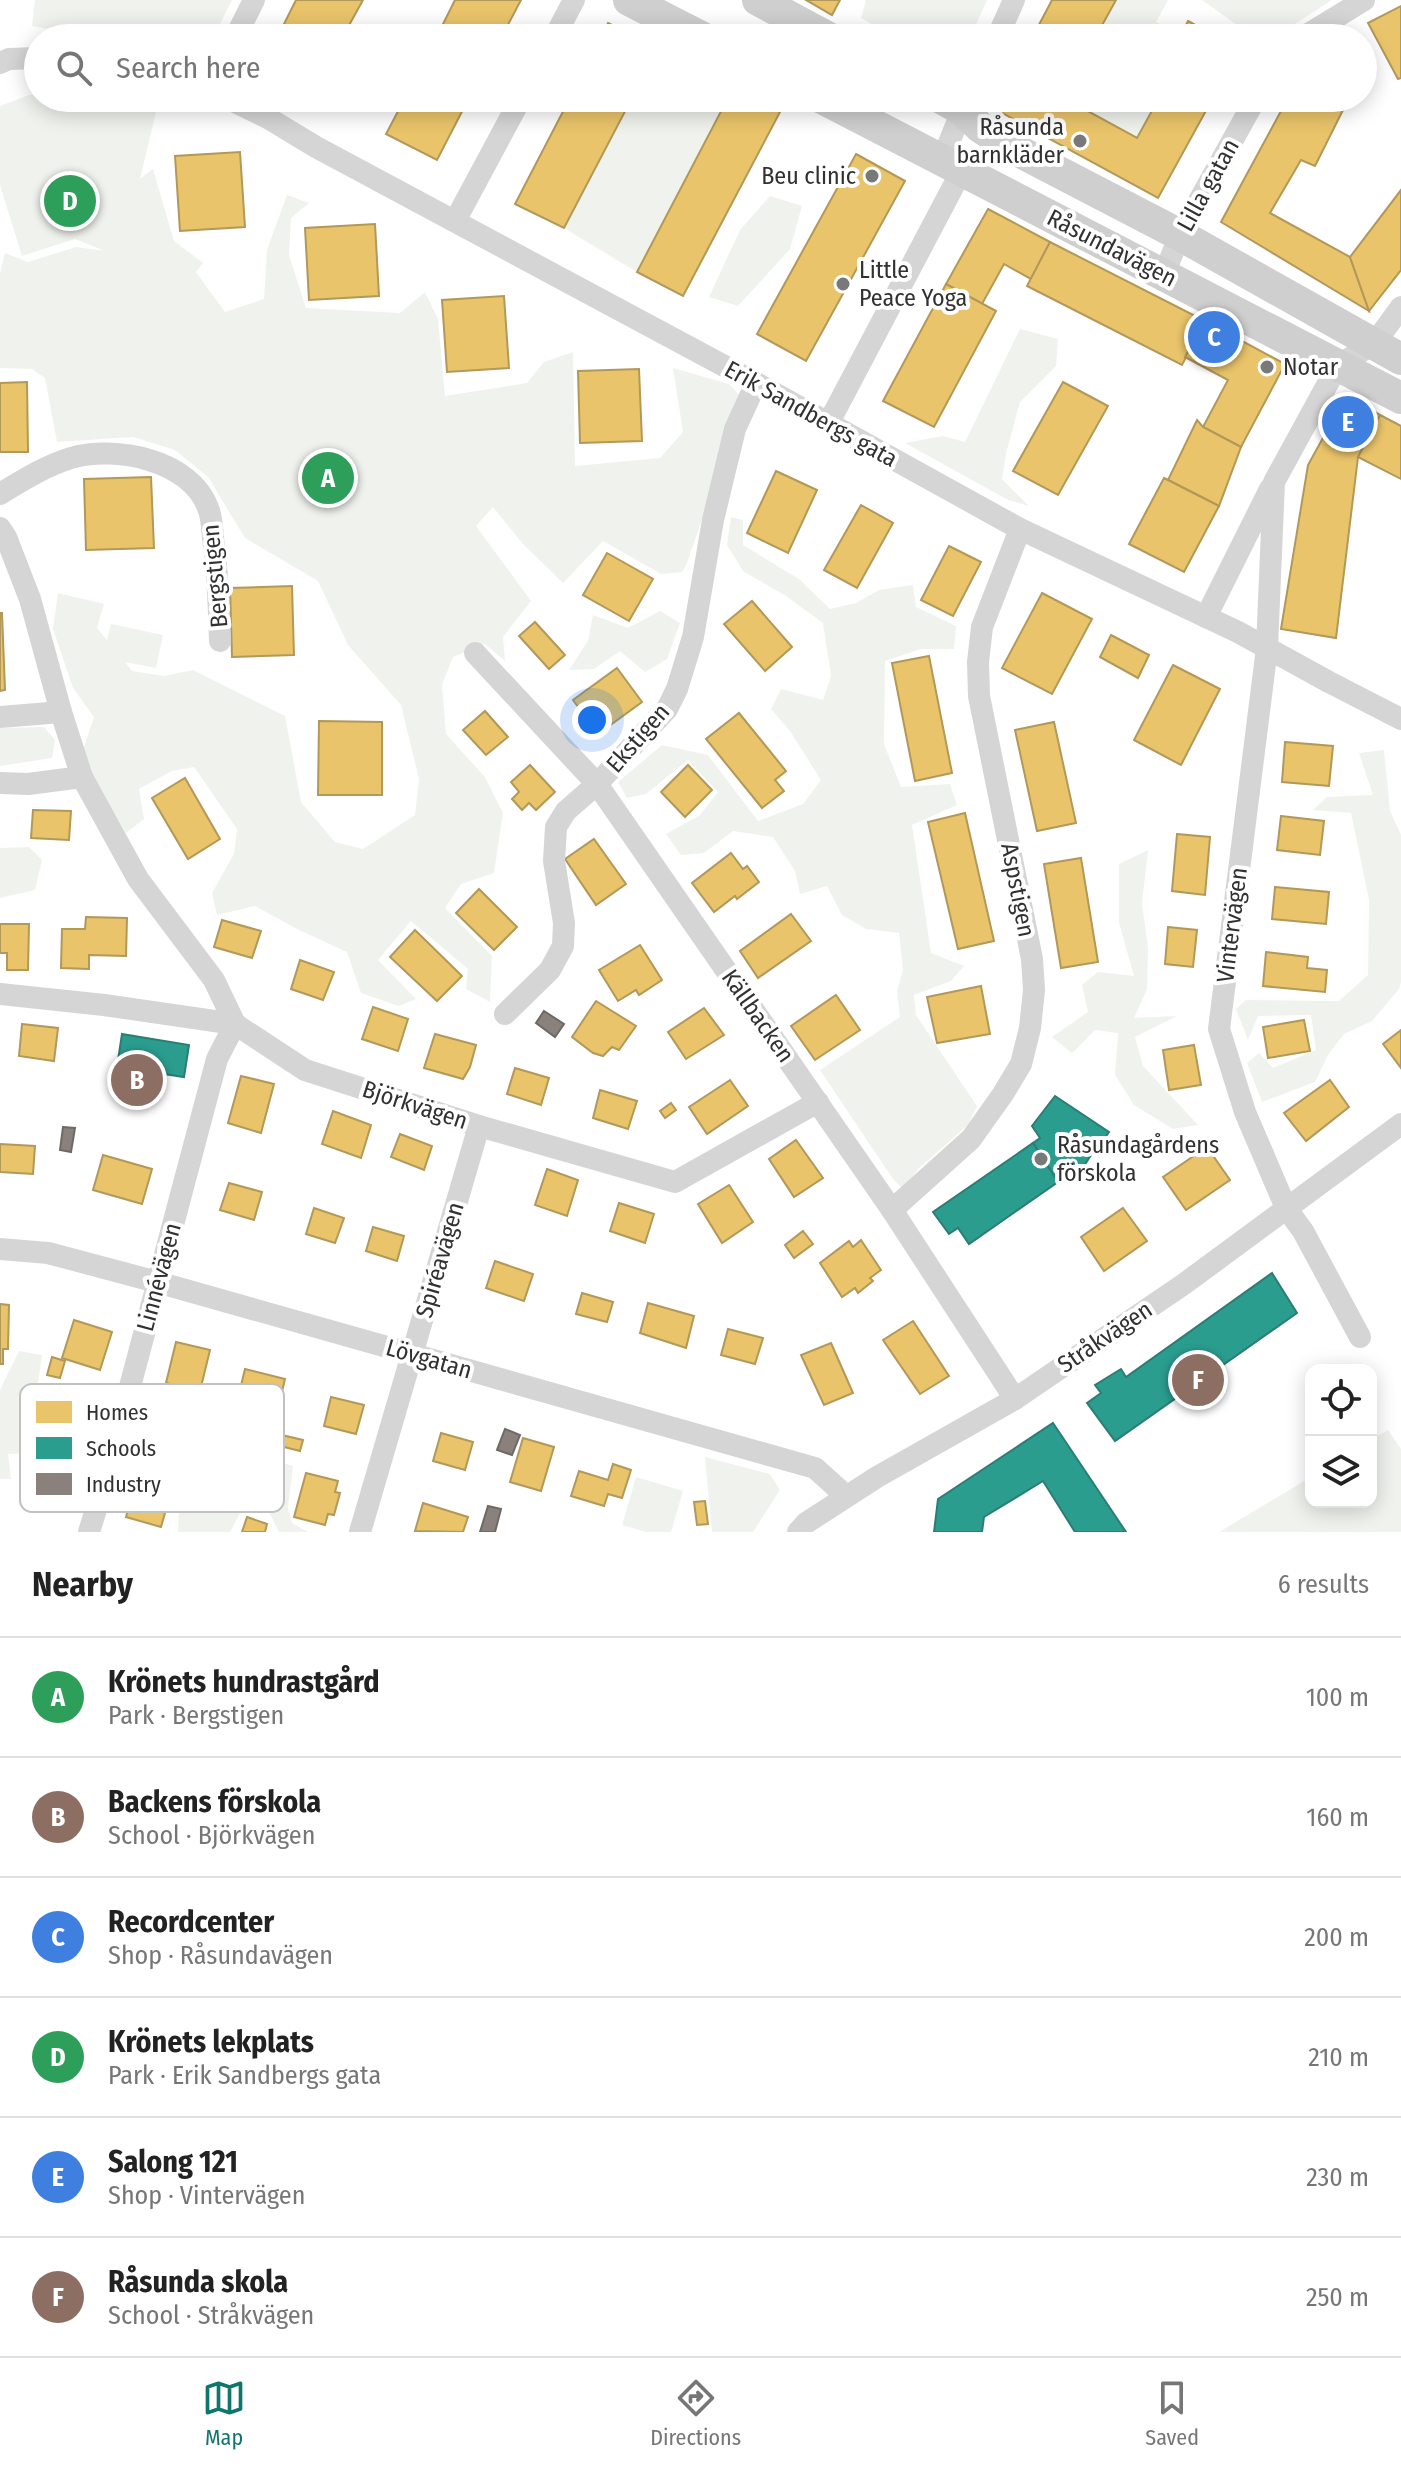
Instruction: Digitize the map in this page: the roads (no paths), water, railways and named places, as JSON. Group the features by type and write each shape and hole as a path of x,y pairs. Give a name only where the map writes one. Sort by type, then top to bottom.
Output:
{"street":[{"path":"242,24 254,0"},
{"path":"561,24 574,0"},
{"path":"629,0 676,24"},
{"path":"758,0 803,24"},
{"path":"1003,24 1014,0"},
{"path":"1325,24 1364,0"},
{"path":"0,63 24,58"},
{"name":"Erik Sandbergs gata","path":"256,112 1020,529 1206,617 1401,719"},
{"path":"455,221 513,112"},
{"name":"Råsundavägen","path":"849,112 1401,398"},
{"path":"828,424 952,165 956,112"},
{"name":"Råsundavägen","path":"966,112 980,127 1007,145 1180,235 1387,351"},
{"name":"Lilla gatan","path":"1164,274 1180,235 1248,112"},
{"path":"1338,365 1387,351 1401,307"},
{"name":"Vintervägen","path":"1206,617 1274,482 1338,365"},
{"name":"Ekstigen","path":"505,1014 550,970 563,946 564,923 554,861 556,827 566,811 597,784 667,709 677,689 693,637 713,520 735,429 756,383"},
{"name":"Bergstigen","path":"0,494 43,468 74,457 122,456 149,460 177,471 193,483 209,510 219,574 220,641"},
{"name":"Vintervägen","path":"1274,482 1267,648 1219,1029 1245,1112 1286,1208 1306,1236 1360,1337"},
{"path":"0,528 30,599 82,777 138,879 214,980 235,1024"},
{"name":"Aspstigen","path":"892,1210 971,1139 1021,1064 1030,1028 1034,990 1032,959 979,696 978,662 982,627 1020,529"},
{"name":"Källbacken","path":"475,653 597,784 892,1210 1015,1399"},
{"path":"0,717 61,712"},
{"path":"0,783 28,784 82,777"},
{"name":"Björkvägen","path":"0,994 235,1024 305,1070 479,1126 675,1182 818,1102"},
{"name":"Linnévägen","path":"130,1384 217,1059 235,1024"},
{"name":"Stråkvägen","path":"798,1532 846,1496 1015,1399 1184,1284 1401,1124"},
{"name":"Spiréavägen","path":"360,1532 479,1126"},
{"name":"Lövgatan","path":"0,1249 48,1253 157,1282 815,1468 846,1496"},
{"name":"Linnévägen","path":"89,1532 95,1512"}],"place":[{"name":"Råsunda barnkläder","path":"1080,141"},
{"name":"Beu clinic","path":"872,176"},
{"name":"Krönets lekplats","path":"70,201"},
{"name":"Little Peace Yoga","path":"843,284"},
{"name":"Recordcenter","path":"1214,337"},
{"name":"Notar","path":"1267,367"},
{"name":"Salong 121","path":"1348,422"},
{"name":"Krönets hundrastgård","path":"328,478"},
{"name":"Backens förskola","path":"137,1080"},
{"name":"Råsundagårdens förskola","path":"1041,1159"},
{"name":"Råsunda skola","path":"1198,1380"}]}
